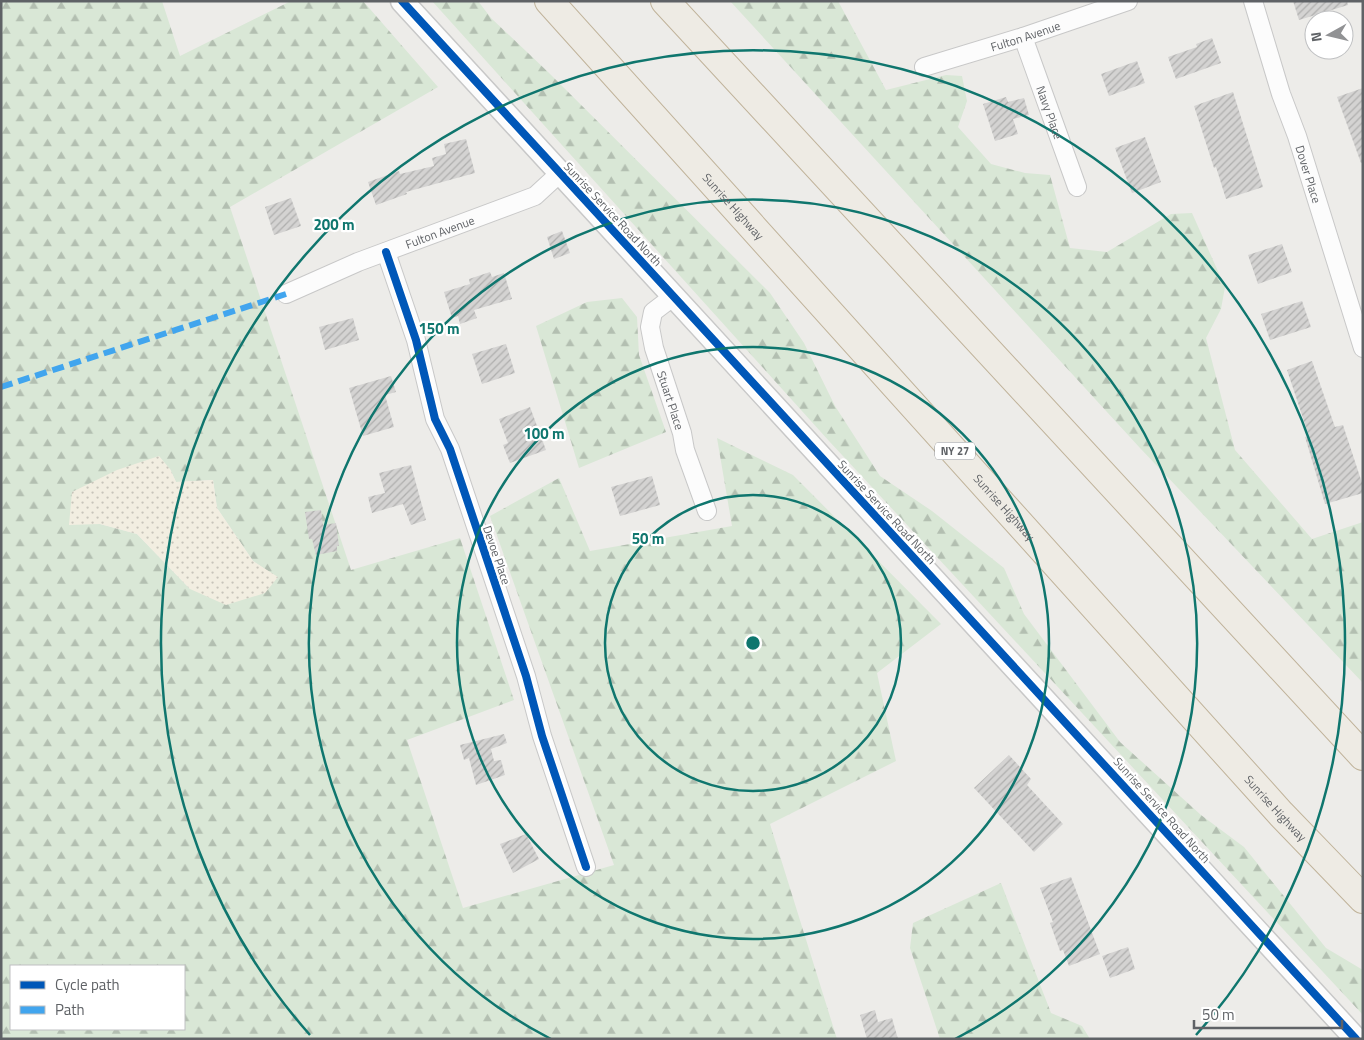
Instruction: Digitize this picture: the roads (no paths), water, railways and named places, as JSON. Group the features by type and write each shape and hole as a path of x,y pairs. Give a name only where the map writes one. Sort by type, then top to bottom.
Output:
{"highway":[{"name":"Sunrise Highway","path":"549,1 1268,799 1363,899"},
{"path":"665,1 1363,756"}],"street":[{"name":"Sunrise Service Road North","path":"402,1 1356,1039"},
{"name":"Fulton Avenue","path":"924,67 1023,37 1128,1"},
{"name":"Dover Place","path":"1253,1 1363,348"},
{"name":"Navy Place","path":"1023,37 1078,187"},
{"name":"Fulton Avenue","path":"286,294 358,262 536,196 560,173"},
{"name":"Devoe Place","path":"386,252 416,340 435,419 450,449 526,676 542,736 586,867"},
{"name":"Stuart Place","path":"674,296 653,312 650,327 682,433 685,450 707,511"}]}
